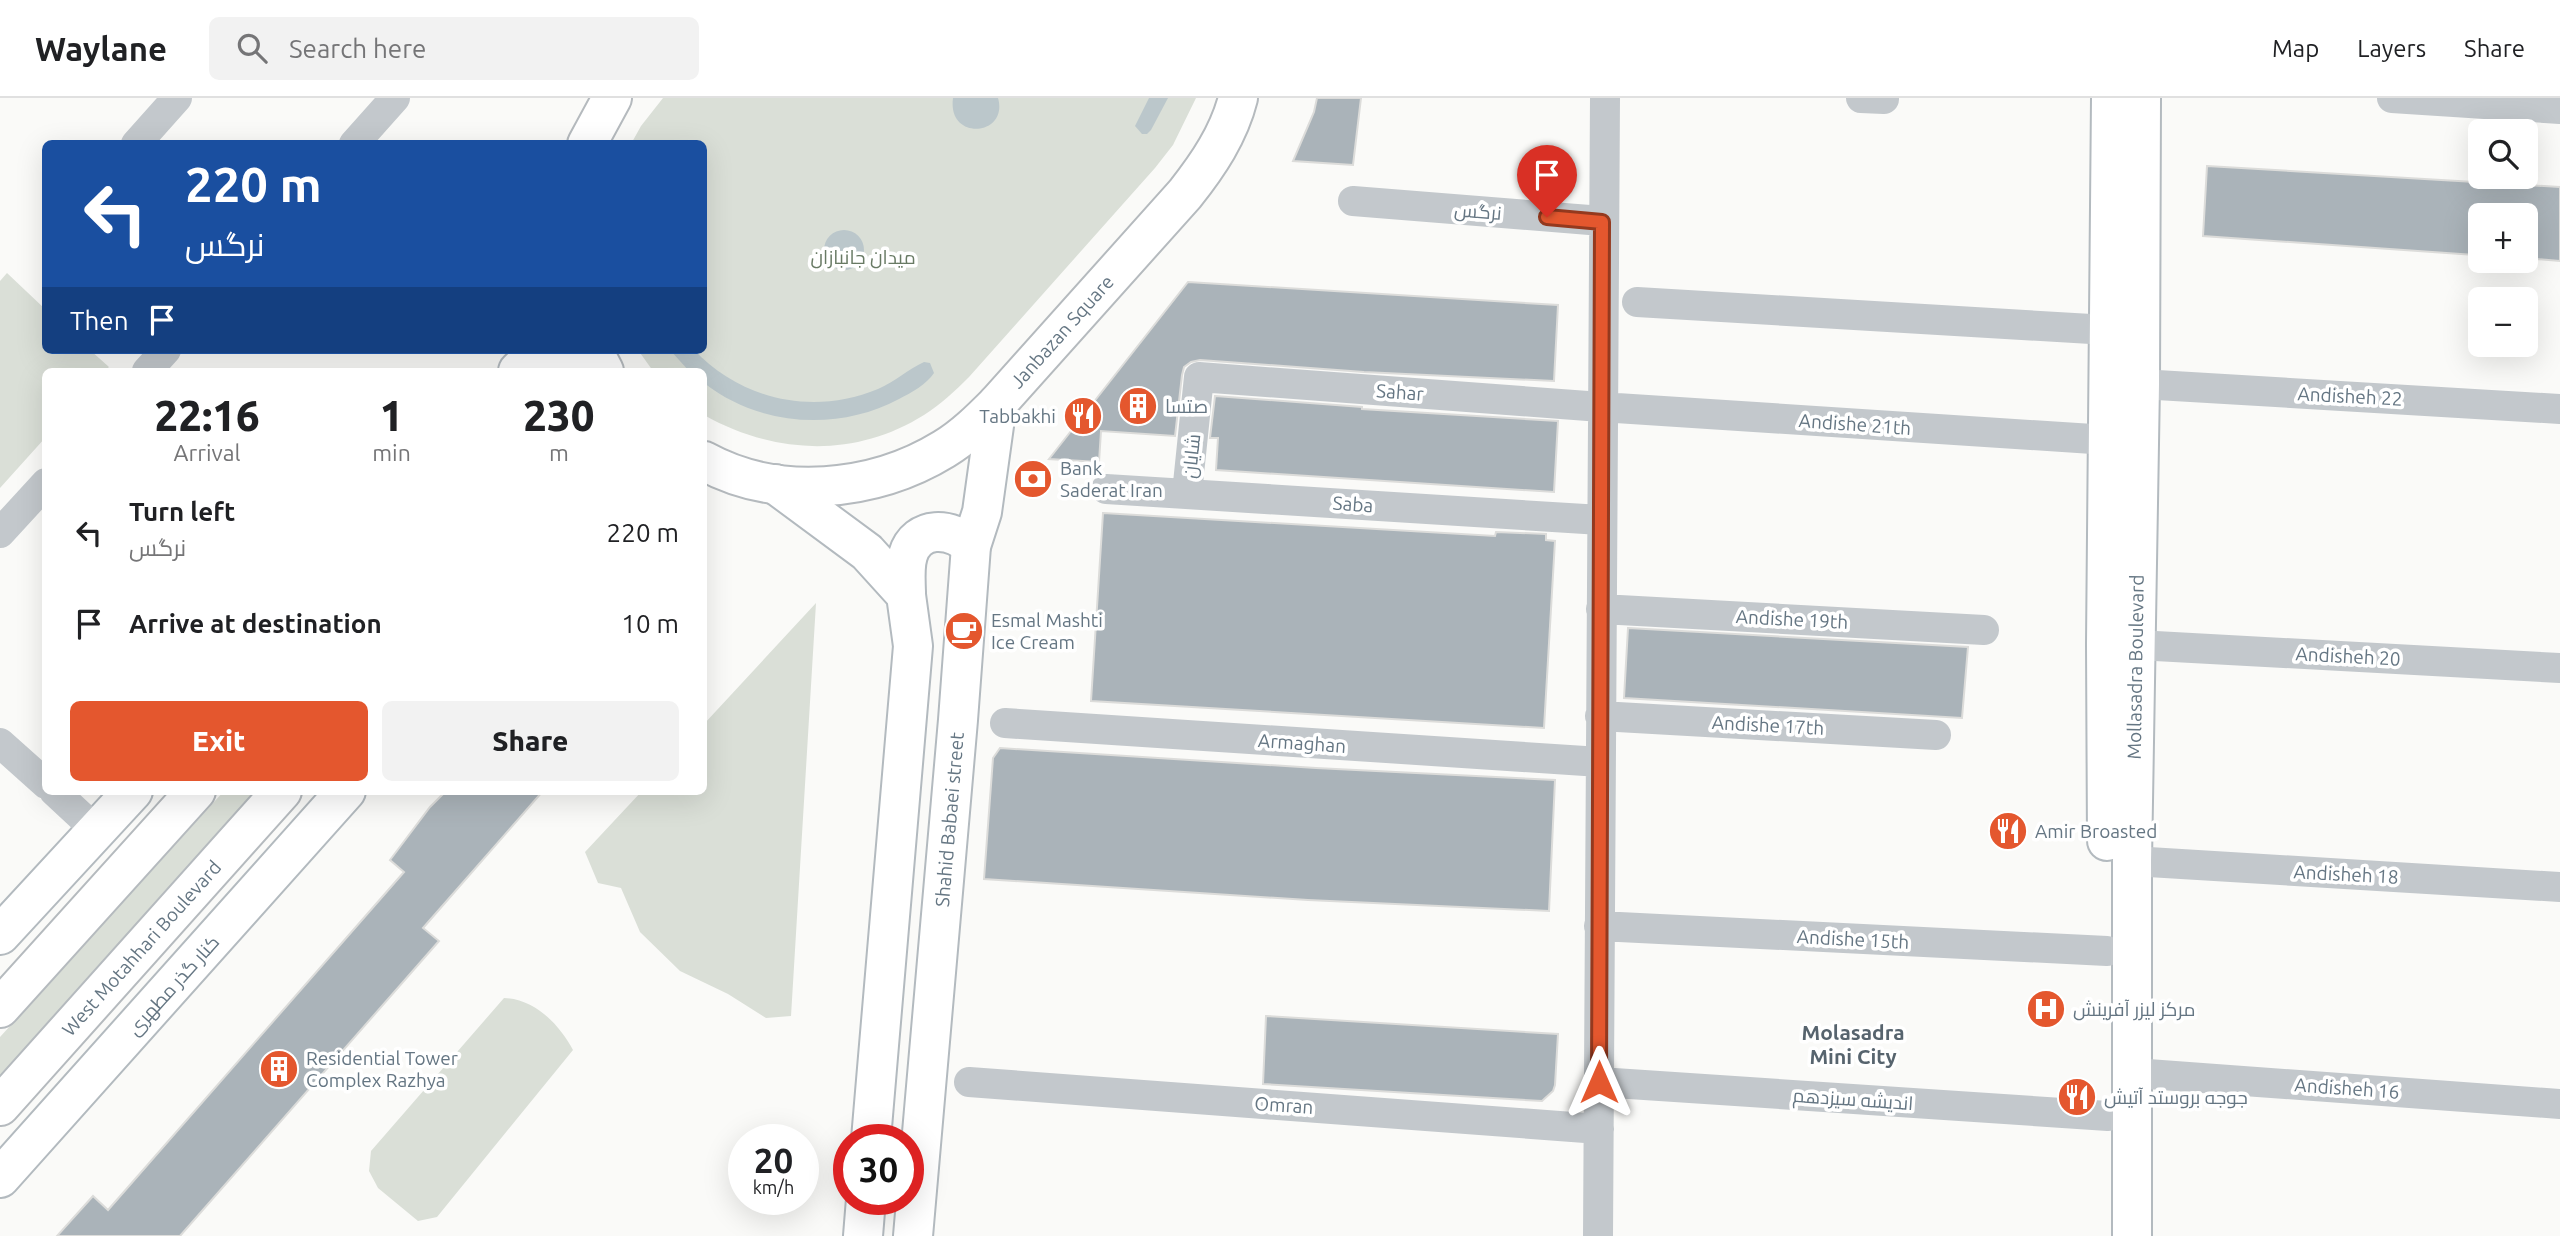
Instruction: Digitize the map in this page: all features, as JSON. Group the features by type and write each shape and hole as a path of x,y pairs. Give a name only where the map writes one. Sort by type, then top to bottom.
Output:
{"main road":[{"path":"589,140 612,98"},
{"name":"Janbazan Square","path":"707,462 741,476 775,484 810,487 845,485 880,477 945,449 973,428 998,404 1185,194 1206,167 1223,136 1238,98"},
{"name":"Mollasadra Boulevard","path":"2110,98 2108,440 2132,861 2132,1236"},
{"name":"Mollasadra Boulevard","path":"2109,1236 2108,951 2121,644 2140,384 2141,98"},
{"path":"521,368 536,354"},
{"name":"Shahid Babaei street","path":"913,1236 971,546 982,512 998,404"},
{"path":"775,484 867,552 906,594"},
{"path":"873,1124 913,646 906,594 908,554 916,539 935,532 955,534 971,546"},
{"path":"0,935 130,795"},
{"path":"0,1008 192,795"},
{"name":"West Motahhari Boulevard","path":"0,1106 278,795"},
{"name":"کنار گذر مطهری","path":"0,1178 342,795"},
{"path":"863,1236 865,1215"}],"street":[{"path":"140,140 177,98"},
{"path":"1598,1236 1602,222 1605,98"},
{"path":"1861,98 1884,99"},
{"path":"2392,98 2560,109"},
{"path":"357,140 391,100"},
{"name":"نرگس","path":"1353,201 1602,222"},
{"path":"1637,302 2108,330"},
{"path":"150,368 162,354"},
{"name":"Sahar","path":"1199,377 1601,407"},
{"name":"شایان","path":"1187,493 1199,377"},
{"name":"Andisheh 22","path":"2140,384 2560,409"},
{"name":"Andishe 21th","path":"1601,407 2108,440"},
{"path":"0,533 42,487"},
{"name":"Saba","path":"1106,489 1601,520"},
{"name":"Andishe 19th","path":"1601,609 1984,630"},
{"name":"Andisheh 20","path":"2121,644 2560,668"},
{"name":"Andishe 17th","path":"1600,716 1936,735"},
{"name":"Armaghan","path":"1005,723 1600,762"},
{"path":"0,743 42,780"},
{"path":"58,795 97,831"},
{"name":"Andisheh 18","path":"2132,861 2560,887"},
{"name":"Andishe 15th","path":"1599,926 2108,951"},
{"name":"Andisheh 16","path":"2133,1073 2560,1104"},
{"name":"Omran","path":"969,1082 1599,1129"},
{"name":"اندیشه سیزدهم","path":"1599,1082 2108,1116"}],"green space":[{"name":"میدان جانبازان","path":"663,98 1196,98 1173,145 1155,168 953,393 924,415 897,429 842,445 785,444 730,428 707,416 707,368 651,368 641,354 707,354 707,140 633,140"},
{"path":"7,273 42,306 42,354 94,354 109,367 42,368 42,441 0,488 0,281"},
{"path":"816,603 791,1016 766,1018 728,994 680,971 640,932 621,888 598,883 585,852 638,795 707,795 707,721"},
{"path":"220,795 253,795 0,1079 0,1037"},
{"path":"504,998 515,999 536,1008 561,1031 573,1050 437,1217 418,1221 378,1188 369,1171 371,1151"}],"shaded area":[{"path":"953,98 998,98 999,111 995,120 987,126 977,129 968,127 959,122 954,112"},
{"path":"1149,98 1168,98 1151,130 1142,134 1135,126"},
{"path":"844,230 858,236 864,250 858,264 844,270 830,264 824,250 830,236"},
{"path":"674,354 698,354 734,381 756,391 804,402 853,397 878,389 924,362 930,363 934,373 914,391 875,410 825,420 774,416 749,408 707,385 707,368 686,368"}],"building":[{"path":"1317,98 1361,98 1353,165 1293,161 1314,112"},
{"path":"2207,166 2468,182 2468,189 2560,187 2560,261 2538,259 2538,203 2468,203 2468,255 2203,236"},
{"path":"1188,282 1558,305 1554,381 1364,372 1200,360 1184,367 1175,436 1101,431 1099,462 1049,459"},
{"path":"1215,396 1362,409 1558,421 1554,492 1216,470 1218,438 1210,438"},
{"path":"1103,513 1495,536 1496,532 1546,534 1546,540 1555,541 1544,728 1091,701"},
{"path":"1628,628 1968,647 1962,718 1624,698"},
{"path":"1000,748 1555,780 1549,911 1308,900 984,879 993,758"},
{"name":"Residential Tower Complex Razhya","path":"442,795 539,795 423,928 439,941 180,1236 57,1236 93,1196 108,1210 404,872 390,860"},
{"path":"1266,1016 1558,1034 1555,1085 1553,1091 1542,1101 1263,1084"}],"place":[{"name":"صتسا","path":"1138,406"},
{"name":"Tabbakhi","path":"1083,416"},
{"name":"Bank Saderat Iran","path":"1033,479"},
{"name":"Esmal Mashti Ice Cream","path":"964,631"},
{"name":"Amir Broasted","path":"2008,831"},
{"name":"مرکز لیزر آفرینش","path":"2046,1009"},
{"name":"Residential Tower Complex Razhya","path":"279,1069"},
{"name":"جوجه بروستد آتیش","path":"2077,1097"}],"district":[{"name":"Molasadra Mini City","path":"1853,1045"}],"route":[{"path":"1547,217 1602,222 1599,1082"}]}
